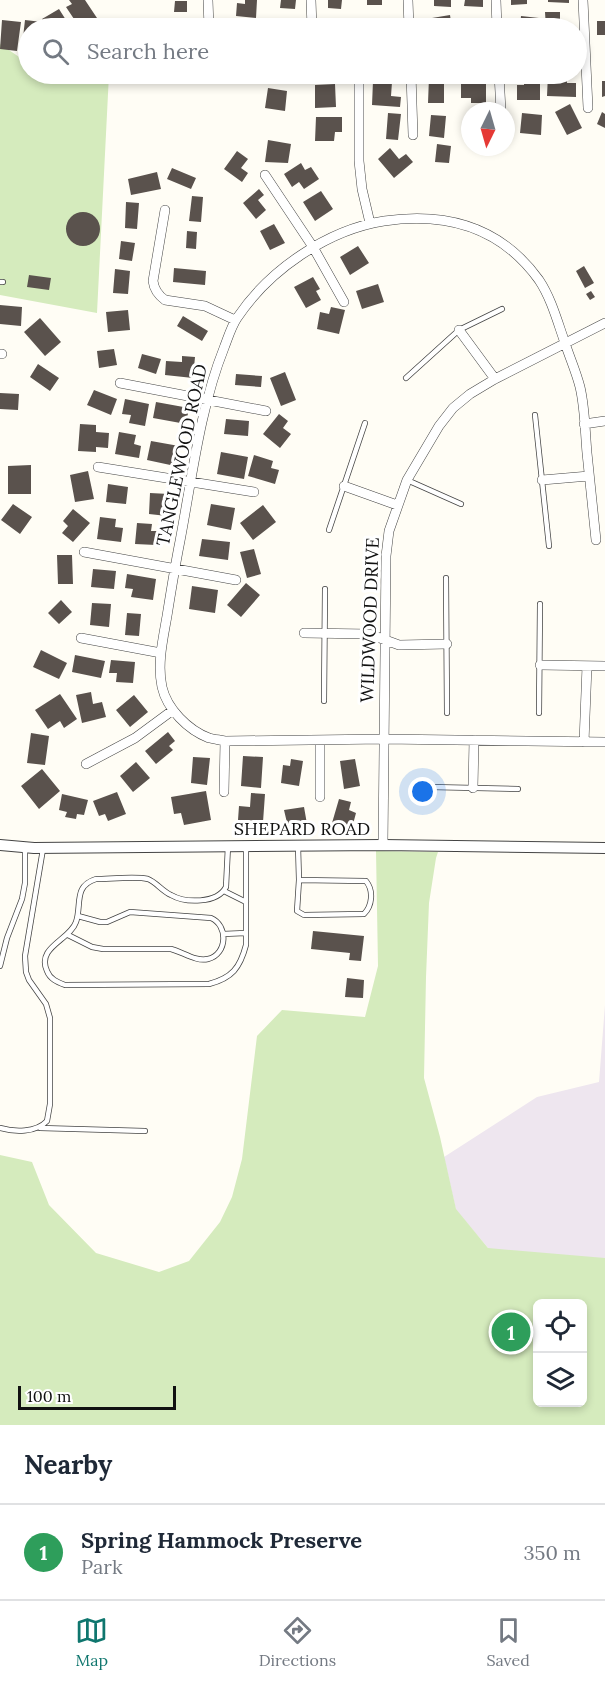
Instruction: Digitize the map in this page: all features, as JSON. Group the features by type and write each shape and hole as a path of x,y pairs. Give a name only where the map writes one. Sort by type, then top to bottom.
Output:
{"street":[{"path":"208,0 209,18"},
{"path":"311,0 312,18"},
{"path":"408,0 409,18"},
{"path":"496,0 497,18"},
{"path":"582,18 583,0"},
{"path":"359,84 359,161 362,189 370,223"},
{"path":"411,84 413,135"},
{"path":"500,84 501,102"},
{"path":"585,84 588,108"},
{"path":"265,175 313,247 344,302"},
{"path":"165,210 153,281 154,288 165,300 205,306 235,320"},
{"name":"TANGLEWOOD ROAD","path":"601,540 589,476 580,389 552,304 539,280 519,258 492,235 463,224 435,218 407,218 370,223 342,232 313,247 268,282 235,320 216,367 207,400 175,569 161,653 160,674 162,690 173,710 184,723 209,738 225,741 384,739 605,742"},
{"name":"WILDWOOD DRIVE","path":"383,845 386,556 389,531 407,480 439,426 453,408 470,394 605,322"},
{"path":"459,330 495,379"},
{"path":"120,383 266,411"},
{"path":"584,424 605,421"},
{"path":"98,467 254,492"},
{"path":"542,480 589,476"},
{"path":"344,486 397,505"},
{"path":"84,552 236,580"},
{"path":"304,633 369,634 399,645 447,645"},
{"path":"81,638 161,653"},
{"path":"540,665 605,666"},
{"path":"584,742 587,666"},
{"path":"86,764 135,738 173,710"},
{"path":"320,740 320,797"},
{"path":"473,788 474,740"},
{"path":"224,792 225,741"},
{"name":"SHEPARD ROAD","path":"0,845 43,848 383,845 605,848"}],"lane":[{"path":"406,378 459,330 502,309"},
{"path":"535,415 549,546"},
{"path":"329,530 364,423"},
{"path":"407,480 461,504"},
{"path":"446,578 447,712"},
{"path":"324,701 325,589"},
{"path":"539,713 540,604"},
{"path":"430,787 519,789"},
{"path":"228,846 226,887 224,891 206,900 172,896 146,879 96,879 88,882 83,887 80,896 76,925 68,935 48,951 45,962 51,978 65,985 209,984 223,980 237,969 246,945 246,846"},
{"path":"298,846 297,911 304,915 364,914 371,905 370,885 366,881 299,880"},
{"path":"0,966 7,938 22,899 25,883 25,847"},
{"path":"38,1128 47,1121 50,1104 51,1018 46,1004 29,980 25,956 43,848"},
{"path":"224,891 246,902"},
{"path":"68,935 92,947 103,949 171,949 201,959 210,958 220,951 223,944 223,933 217,921 211,918 130,912 107,922 100,922 78,916"},
{"path":"223,933 246,933"},
{"path":"0,1128 26,1131 38,1128 145,1131"}],"shaded area":[{"path":"605,1005 605,1265 489,1249 456,1210 444,1157 537,1097 599,1082"}],"green space":[{"path":"0,44 18,56 18,84 108,84 97,313 0,295"},
{"path":"376,851 438,852 429,903 424,1078 456,1209 488,1248 605,1258 605,1425 0,1425 0,1155 32,1162 49,1205 96,1253 159,1272 189,1261 220,1222 232,1197 242,1159 257,1036 282,1010 365,1017 378,966"}],"building":[{"path":"69,0 85,0 97,18 73,18 66,7 72,4"},
{"path":"245,0 257,0 256,18 236,16 237,3 245,4"},
{"path":"281,0 296,0 295,9 280,8"},
{"path":"328,0 342,0 341,9 328,8"},
{"path":"367,0 382,0 382,5 367,5"},
{"path":"434,0 451,0 451,7 434,6"},
{"path":"465,0 483,0 483,7 464,6"},
{"path":"511,0 527,0 527,4 511,5"},
{"path":"548,0 569,0 569,3 548,2"},
{"path":"175,1 187,1 187,12 174,12"},
{"path":"59,9 65,18 44,18"},
{"path":"545,12 560,12 560,18 545,18"},
{"path":"450,15 450,18 432,18"},
{"path":"2,20 18,22 17,51 0,49"},
{"path":"597,21 605,21 605,35 597,35"},
{"path":"602,81 605,81 605,96 602,97"},
{"path":"335,84 336,107 315,108 315,85"},
{"path":"373,84 392,84 391,96 401,97 400,107 372,105"},
{"path":"429,84 444,84 444,103 428,103"},
{"path":"461,84 486,84 486,102 471,102 471,98 461,98"},
{"path":"540,84 540,100 517,100 517,85"},
{"path":"548,84 576,84 576,97 547,96"},
{"path":"268,88 287,91 285,111 265,108"},
{"path":"570,104 582,128 567,135 555,112"},
{"path":"602,112 605,114 605,128 597,124"},
{"path":"388,113 401,114 398,140 386,139"},
{"path":"522,113 542,115 541,135 520,133"},
{"path":"431,115 446,116 444,138 429,136"},
{"path":"316,117 342,117 342,132 335,132 334,141 315,141"},
{"path":"268,140 291,144 288,163 265,162"},
{"path":"437,144 451,146 449,163 435,162"},
{"path":"390,148 399,159 406,154 413,162 394,178 378,159"},
{"path":"237,151 248,159 241,168 248,173 242,182 224,169"},
{"path":"301,163 305,170 311,167 319,179 304,189 299,182 292,187 284,174"},
{"path":"172,168 196,178 191,189 167,179"},
{"path":"157,172 161,189 131,195 128,179"},
{"path":"259,189 264,195 258,200 266,210 256,219 243,203"},
{"path":"321,191 333,209 315,221 303,202"},
{"path":"192,196 203,197 201,222 189,221"},
{"path":"126,202 139,203 137,229 125,228"},
{"path":"83,212 95,217 100,229 95,241 83,246 71,241 66,229 71,217"},
{"path":"274,224 285,243 270,250 260,231"},
{"path":"187,231 197,232 196,249 186,248"},
{"path":"121,241 135,243 132,261 119,259"},
{"path":"358,246 369,263 350,275 340,257"},
{"path":"584,266 594,283 585,288 576,271"},
{"path":"174,268 206,271 205,285 173,282"},
{"path":"115,269 130,271 128,294 113,293"},
{"path":"29,275 51,278 49,290 27,287"},
{"path":"313,277 320,289 316,291 321,300 306,308 294,287"},
{"path":"378,284 384,302 362,309 356,291"},
{"path":"591,291 595,297 590,300 586,294"},
{"path":"0,305 22,307 21,326 0,324"},
{"path":"331,307 345,310 339,334 317,329 320,312 329,314"},
{"path":"128,310 130,330 108,332 106,312"},
{"path":"183,316 208,331 202,341 177,326"},
{"path":"40,318 61,342 45,356 24,332"},
{"path":"114,349 117,365 99,368 97,351"},
{"path":"142,354 161,359 156,374 138,368"},
{"path":"182,356 195,357 193,378 165,375 166,361 182,362"},
{"path":"38,364 59,378 50,391 30,377"},
{"path":"285,372 296,400 281,406 270,378"},
{"path":"236,374 262,376 261,387 235,385"},
{"path":"94,390 117,399 111,415 87,405"},
{"path":"0,393 19,394 18,410 0,409"},
{"path":"125,399 149,404 145,426 129,423 131,415 122,414"},
{"path":"156,402 189,408 186,424 153,418"},
{"path":"279,414 288,421 283,428 291,434 280,448 263,434"},
{"path":"226,419 249,421 248,436 224,434"},
{"path":"80,424 96,425 96,432 109,433 108,448 96,447 96,452 78,451"},
{"path":"119,432 136,435 134,444 141,446 139,458 115,454"},
{"path":"151,441 179,446 175,466 147,460"},
{"path":"221,452 248,457 244,479 217,474"},
{"path":"254,455 273,461 271,468 279,470 275,484 248,476"},
{"path":"31,465 31,494 8,494 8,466"},
{"path":"88,471 94,499 75,502 70,475"},
{"path":"108,484 128,487 126,504 106,502"},
{"path":"150,493 169,494 167,516 149,514"},
{"path":"13,504 32,517 20,534 1,520"},
{"path":"211,504 235,508 231,530 207,525"},
{"path":"263,505 276,522 253,540 240,523"},
{"path":"73,509 90,523 73,542 62,533 68,526 63,521"},
{"path":"100,517 116,519 115,527 123,528 121,542 97,539"},
{"path":"137,523 152,524 151,531 158,531 156,545 135,544"},
{"path":"202,539 230,542 228,560 199,556"},
{"path":"254,549 261,574 247,578 240,552"},
{"path":"57,555 72,555 73,584 58,584"},
{"path":"93,569 116,571 114,589 91,587"},
{"path":"127,574 156,579 153,600 131,597 133,589 125,588"},
{"path":"246,583 260,595 241,617 227,605"},
{"path":"192,586 218,590 215,613 189,609"},
{"path":"61,600 72,612 59,624 48,613"},
{"path":"92,603 111,604 109,627 90,625"},
{"path":"127,613 141,614 139,636 125,635"},
{"path":"41,650 67,663 59,679 33,667"},
{"path":"75,655 105,661 101,678 72,672"},
{"path":"111,660 135,662 133,683 116,682 117,673 109,673"},
{"path":"91,692 93,704 102,702 106,717 82,723 76,695"},
{"path":"60,694 77,719 64,728 60,721 48,729 35,710"},
{"path":"134,695 148,712 130,727 116,710"},
{"path":"168,732 175,741 169,746 173,750 156,764 145,751"},
{"path":"31,733 49,736 45,765 27,763"},
{"path":"243,756 263,757 261,788 241,786"},
{"path":"193,757 210,758 207,785 191,783"},
{"path":"291,759 303,761 299,786 281,783 283,765 290,766"},
{"path":"355,759 360,786 344,789 340,761"},
{"path":"136,762 150,778 133,792 120,776"},
{"path":"42,769 60,791 39,809 21,786"},
{"path":"206,791 211,820 184,825 181,813 174,814 171,797"},
{"path":"117,792 126,814 108,821 105,814 99,816 93,801"},
{"path":"251,793 265,794 263,822 238,820 239,806 250,807"},
{"path":"62,794 88,800 84,815 77,814 76,819 65,817 67,812 59,810"},
{"path":"339,799 351,802 349,810 356,813 352,828 332,823"},
{"path":"304,807 307,824 288,827 284,810"},
{"path":"313,931 364,936 361,961 349,960 350,953 311,949"},
{"path":"347,978 364,980 363,998 345,997"}],"place":[{"name":"Spring Hammock Preserve","path":"511,1332"}]}
